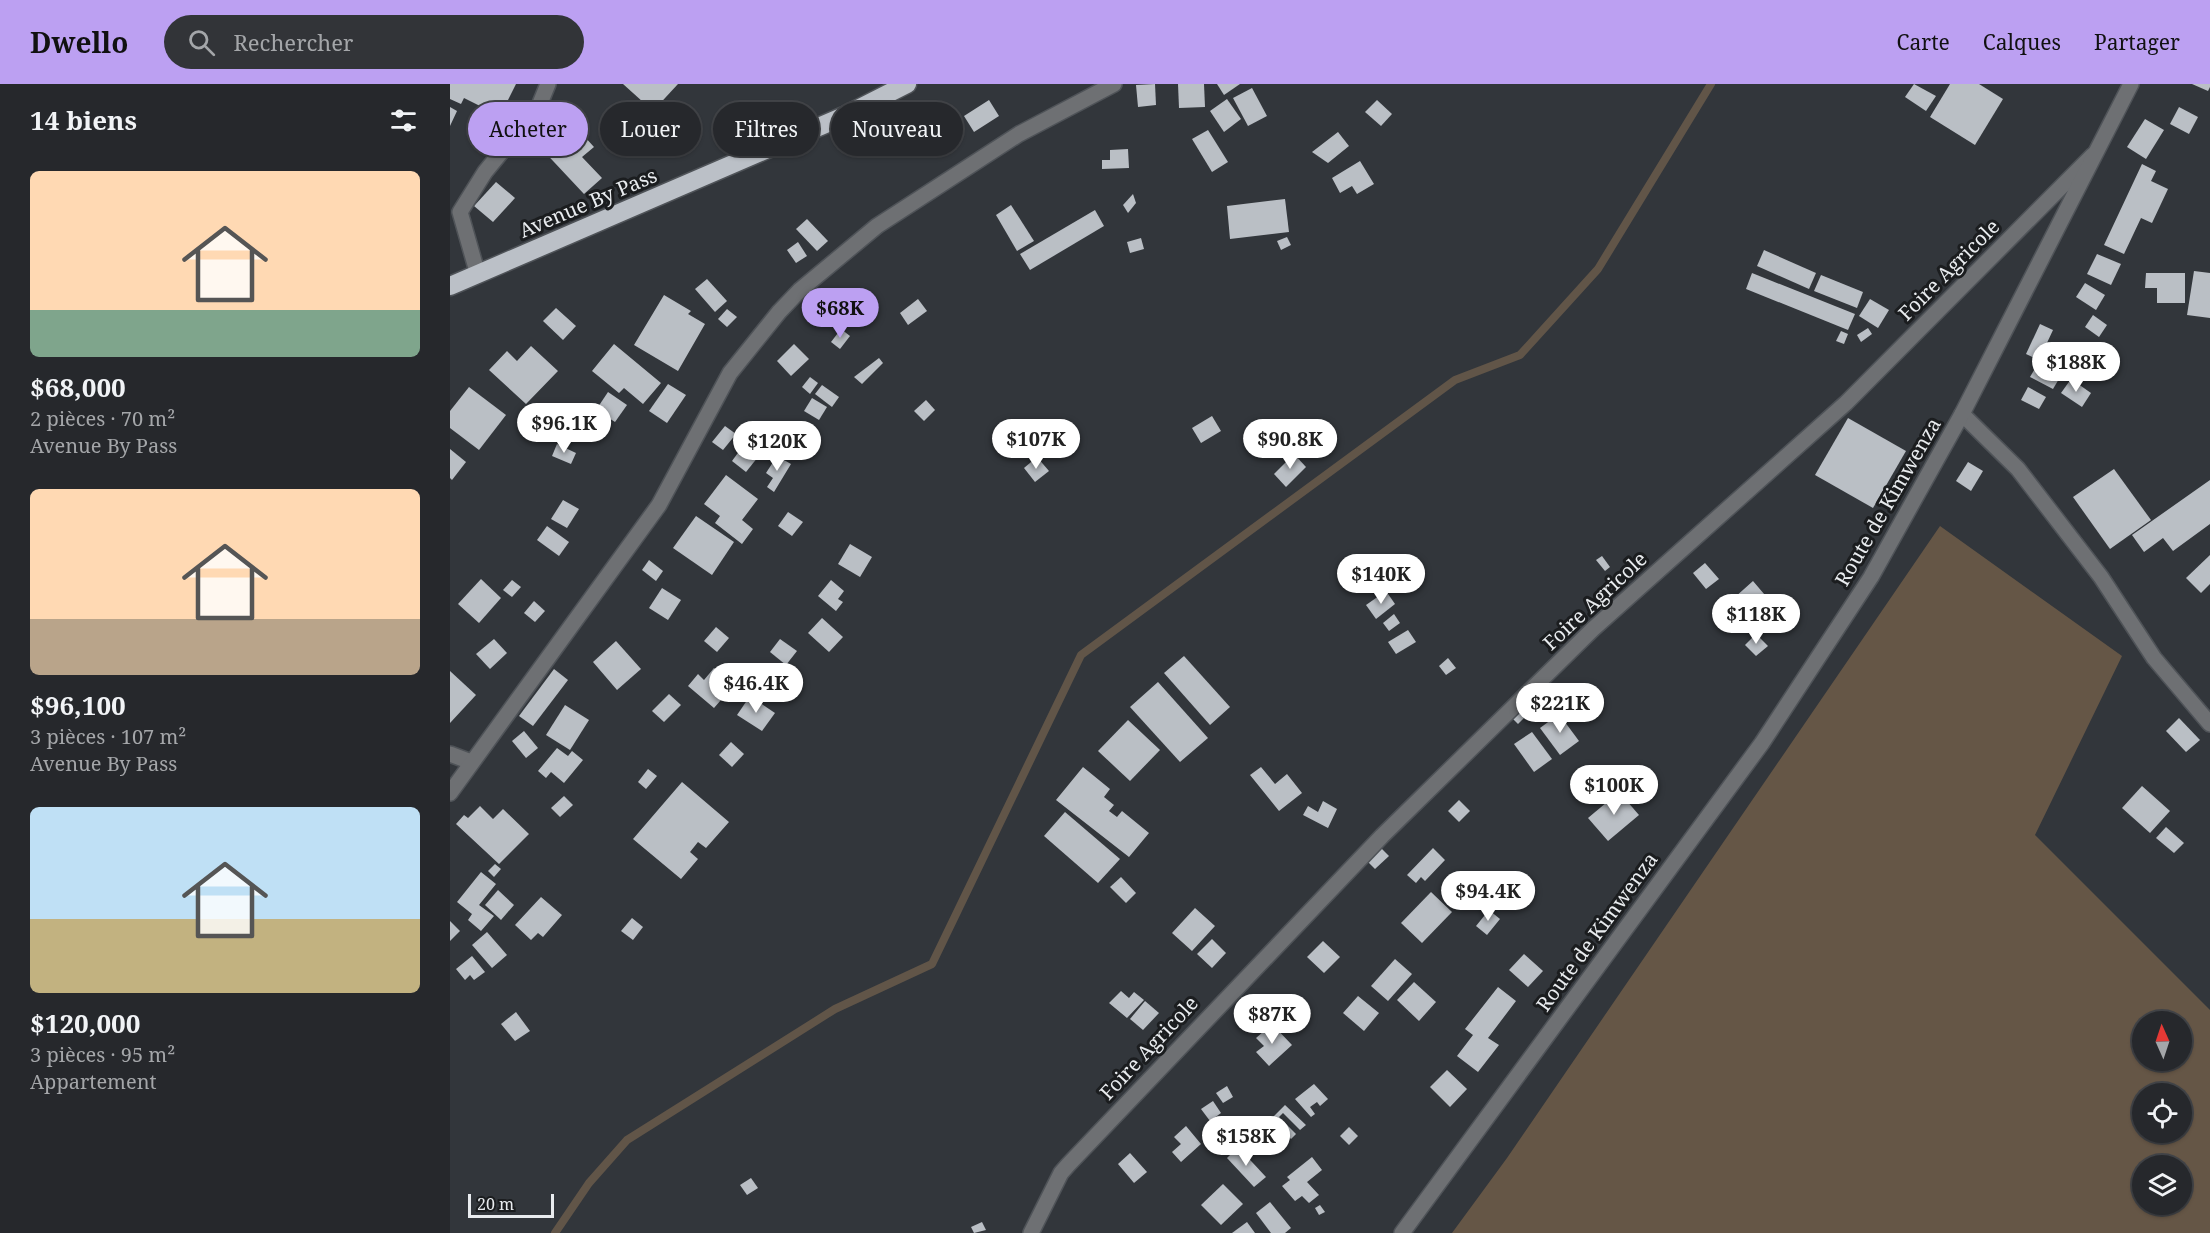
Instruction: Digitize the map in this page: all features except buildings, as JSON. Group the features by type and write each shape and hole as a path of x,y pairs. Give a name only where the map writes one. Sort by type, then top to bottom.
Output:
{"highway":[{"name":"Avenue By Pass","path":"450,286 844,116 907,84"}],"street":[{"path":"478,275 460,212 484,172 539,106 548,84"},
{"path":"450,793 659,505 730,373 779,312 800,290 877,226 1019,134 1114,84"},
{"name":"Route de Kimwenza","path":"1402,1233 1762,743 1871,577 1962,414 2131,84"},
{"name":"Foire Agricole","path":"1031,1233 1060,1173 1382,836 1593,629 1846,402 2093,155"},
{"path":"1962,414 2018,469 2102,577 2154,658 2210,724"},
{"path":"450,754 471,762"}],"shaded area":[{"path":"1940,526 2122,656 2035,835 2210,1010 2210,1233 1452,1233 1507,1158"}],"waterway":[{"path":"555,1233 589,1183 627,1140 835,1009 932,964 1081,655 1455,380 1520,355 1598,269 1711,84"}]}
